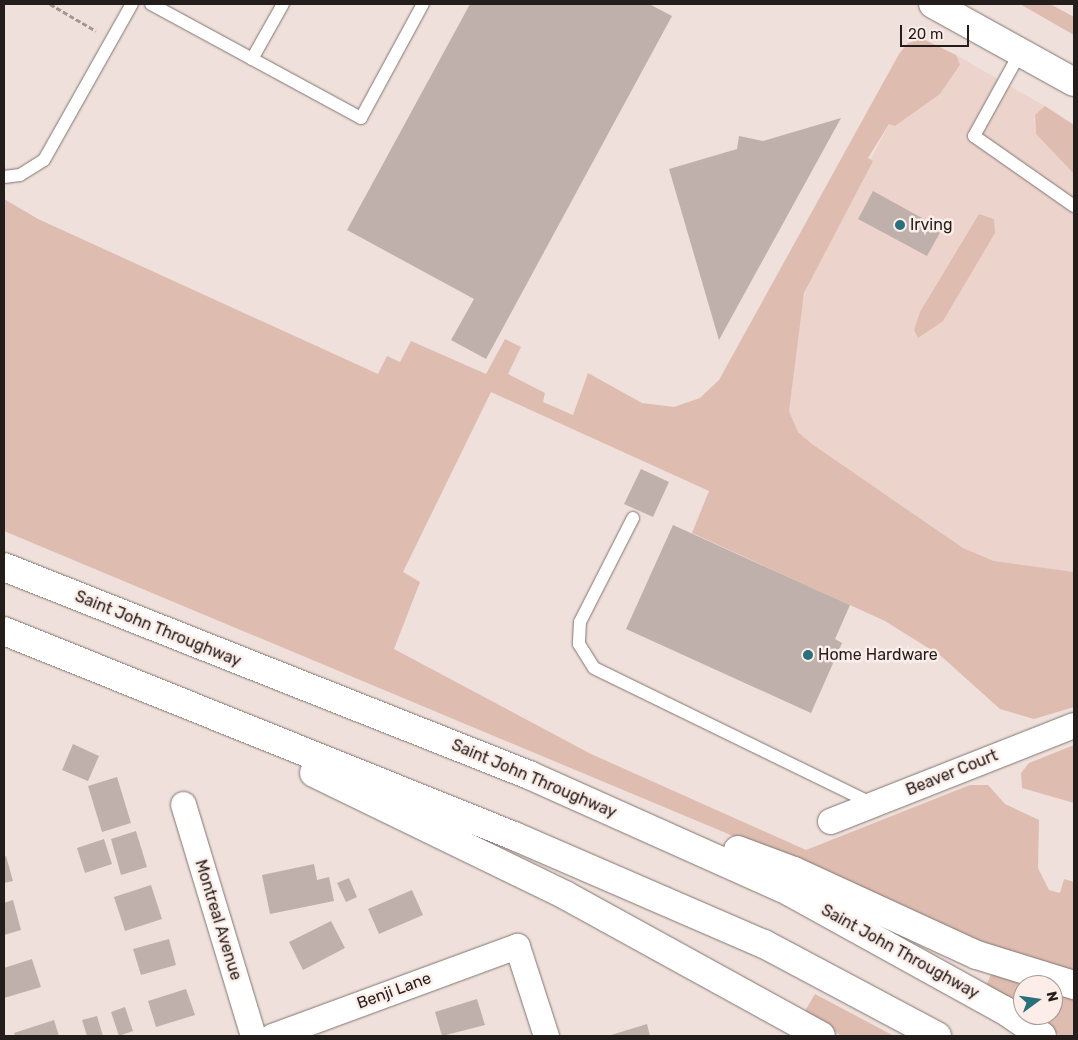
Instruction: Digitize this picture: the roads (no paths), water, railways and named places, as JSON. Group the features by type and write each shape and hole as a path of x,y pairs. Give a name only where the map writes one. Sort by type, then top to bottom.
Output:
{"main road":[{"path":"941,5 1074,82"},
{"name":"Saint John Throughway","path":"4,567 529,775 790,892 995,1005 1042,1036"},
{"path":"4,630 154,693 514,836 764,944 937,1036"},
{"path":"154,693 564,895 821,1036"},
{"path":"529,775 794,871 986,958 1074,986"}],"street":[{"name":"Beaver Court","path":"830,821 1074,725"},
{"name":"Montreal Avenue","path":"183,804 253,1036"},
{"name":"Benji Lane","path":"272,1036 518,946 546,1036"}],"lane":[{"path":"4,177 20,175 44,160 132,4"},
{"path":"151,4 361,118 423,4"},
{"path":"252,59 283,4"},
{"path":"1022,51 974,136 1074,206"},
{"path":"633,518 580,622 579,644 594,668 873,804"}],"place":[{"name":"Irving","path":"900,225"},
{"name":"Home Hardware","path":"808,655"}]}
